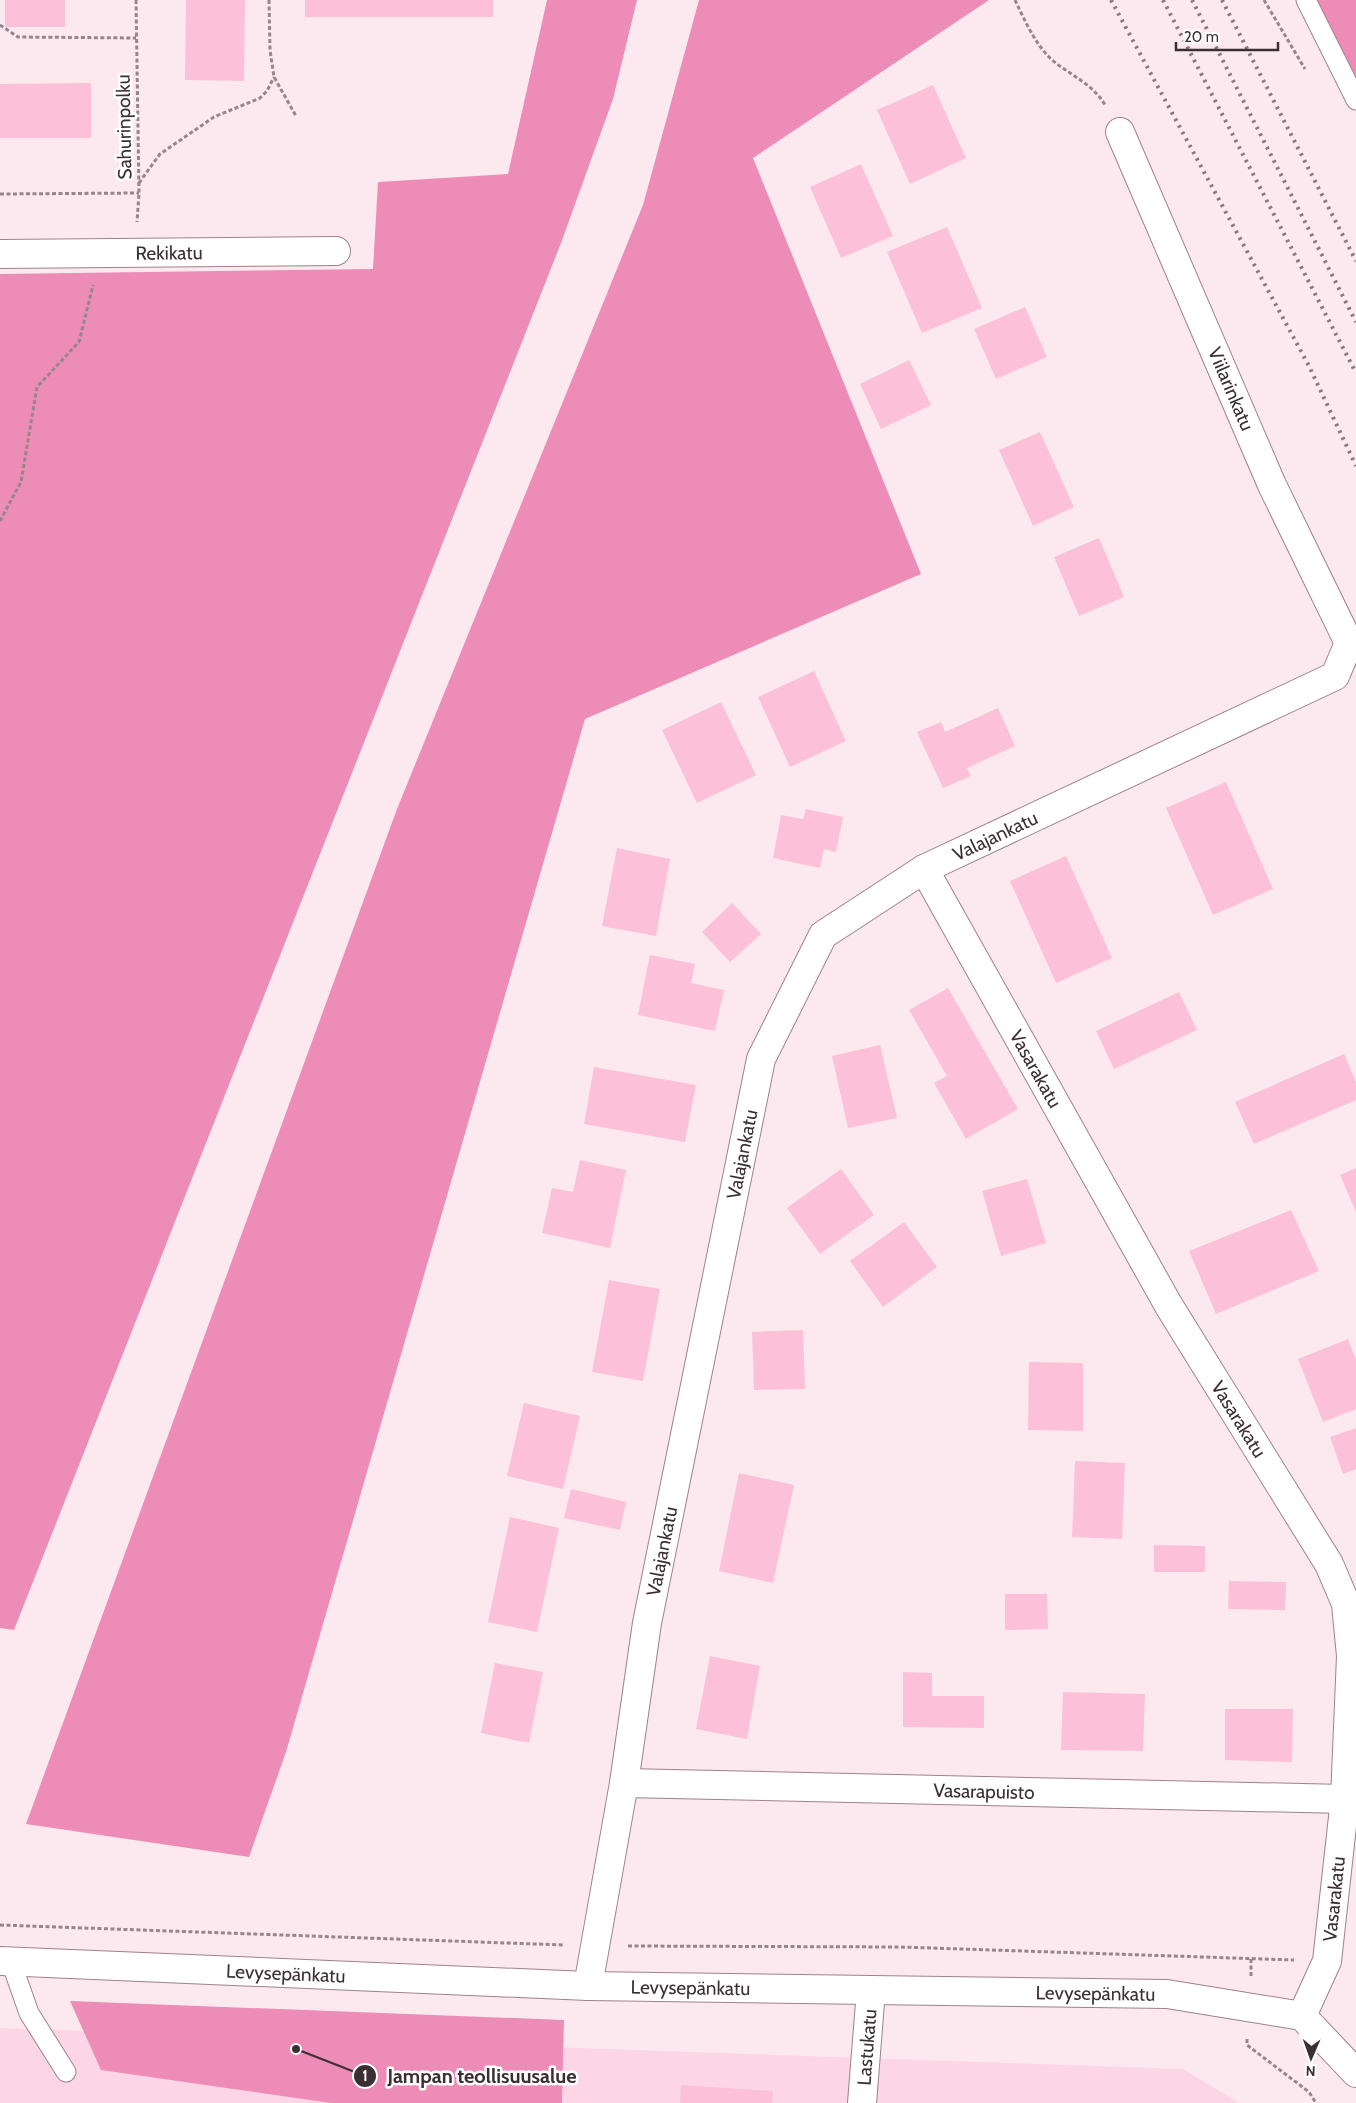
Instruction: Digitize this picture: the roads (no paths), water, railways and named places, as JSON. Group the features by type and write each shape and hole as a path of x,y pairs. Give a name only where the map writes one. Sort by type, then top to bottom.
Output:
{"street":[{"name":"Viilarinkatu","path":"1120,132 1272,484 1349,643"},
{"name":"Rekikatu","path":"0,254 336,251"},
{"name":"Valajankatu","path":"588,1986 624,1783 647,1623 761,1059 823,935 924,869 1335,676 1349,643"},
{"name":"Vasarakatu","path":"924,869 1169,1306 1329,1564 1346,1604 1351,1656 1350,1799 1327,1961 1302,2016"},
{"name":"Vasarapuisto","path":"624,1783 1350,1799"},
{"name":"Levysepänkatu","path":"5,1962 588,1986 1167,1994 1302,2016"},
{"name":"Lastukatu","path":"862,2103 871,1990"},
{"path":"1302,2016 1356,2073"}],"lane":[{"path":"1306,0 1356,100"},
{"path":"5,1962 29,2013 66,2072"}],"railway":[{"path":"1111,0 1309,366 1356,466"},
{"path":"1163,0 1356,373"},
{"path":"1192,0 1356,322"},
{"path":"1222,0 1356,261"}],"place":[{"name":"Jampan teollisuusalue","path":"296,2049"}]}
